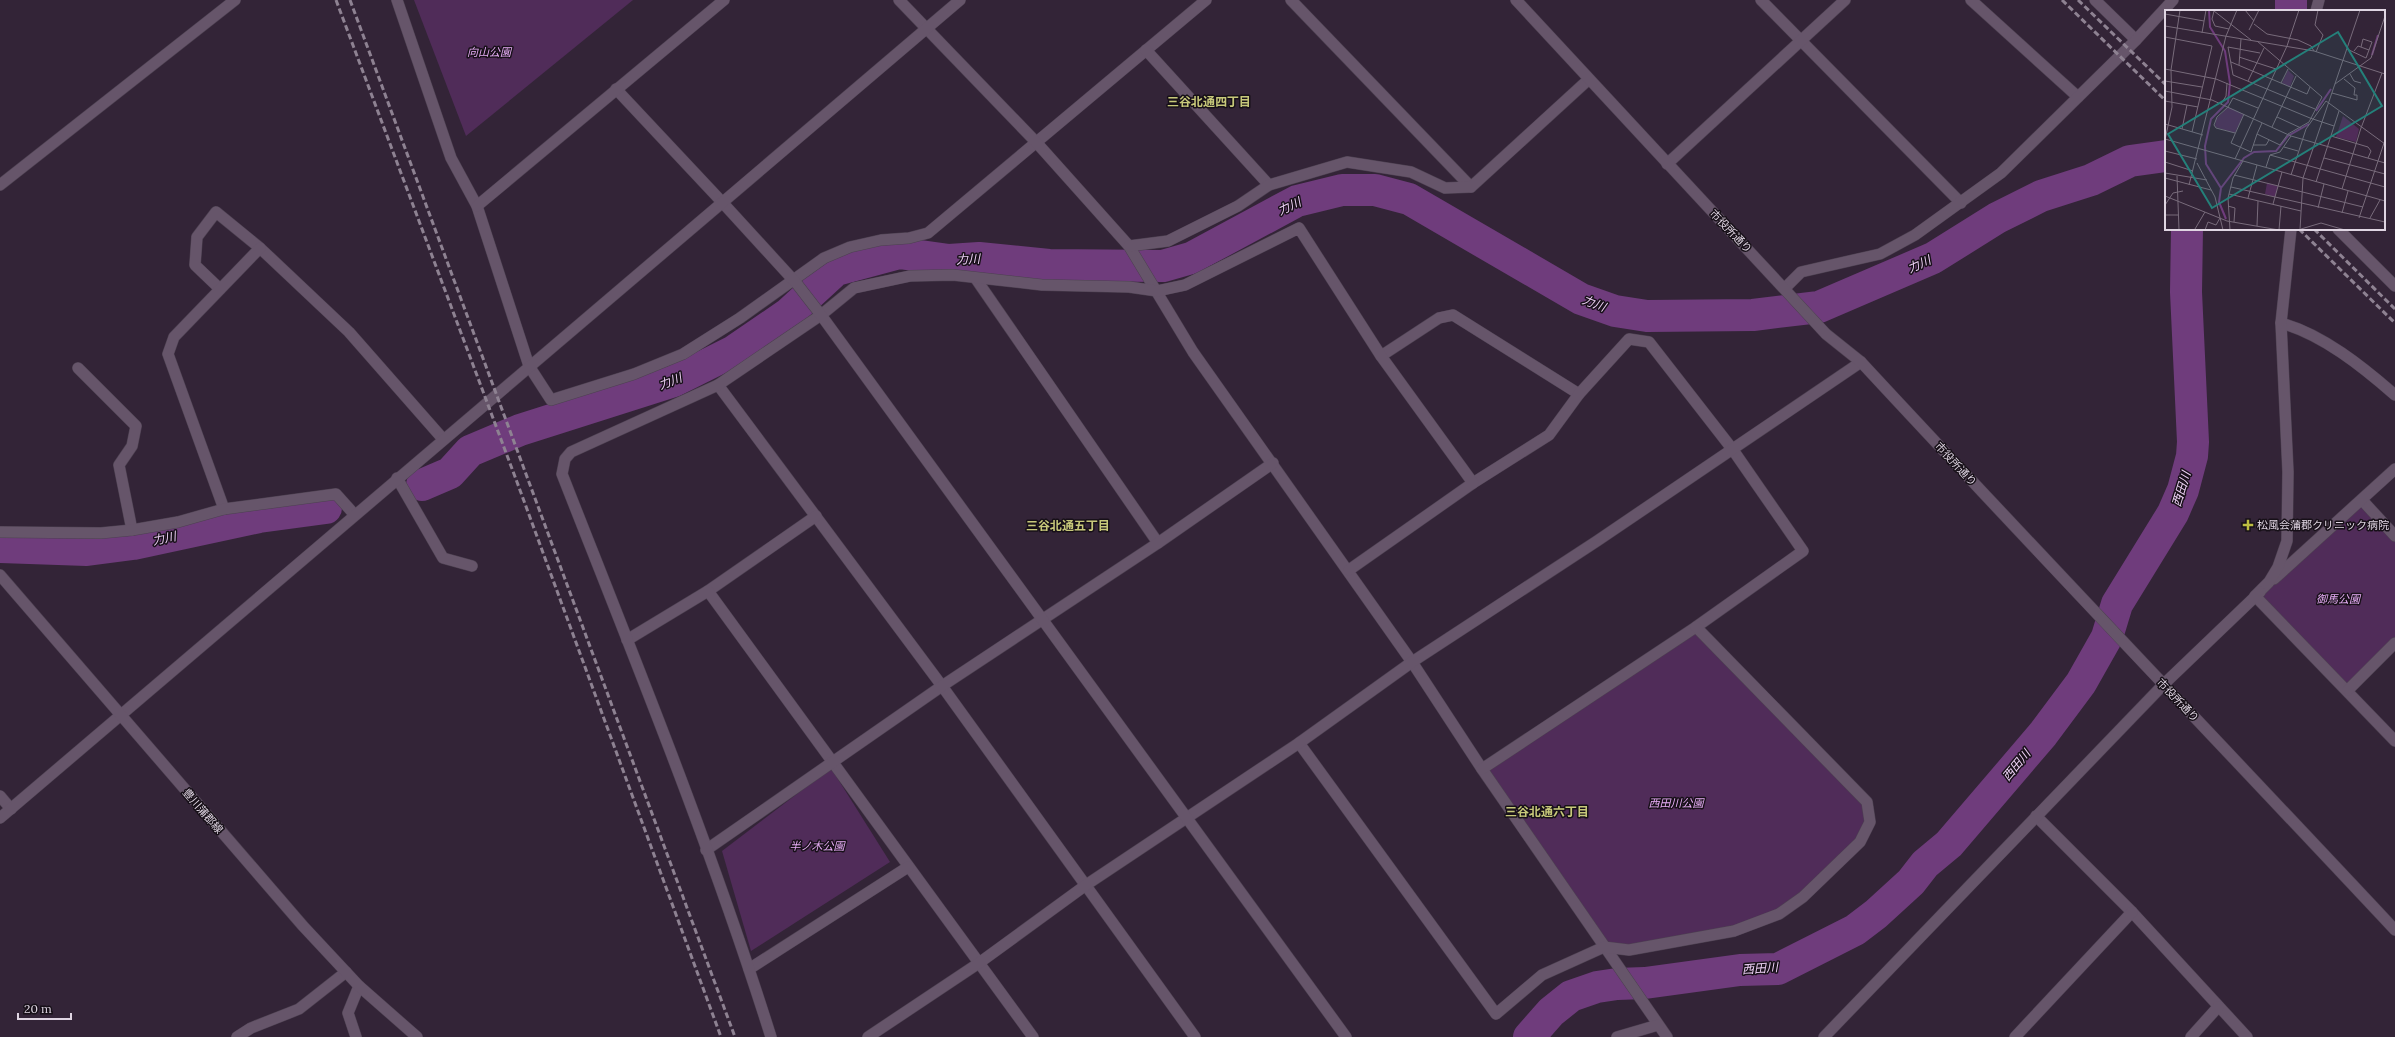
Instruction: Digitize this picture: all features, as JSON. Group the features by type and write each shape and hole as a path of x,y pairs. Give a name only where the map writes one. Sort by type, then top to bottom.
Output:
{"street":[{"path":"0,185 235,0"},
{"path":"397,0 450,158 477,206 529,366 551,400 634,374 683,354 795,282 824,258 850,247 881,240 928,233 1206,0"},
{"path":"899,0 1036,142 1131,249 1193,352 1349,570 1412,662 1482,769 1662,1031 1617,1037"},
{"path":"0,818 354,514 960,0"},
{"path":"1291,0 1471,187"},
{"name":"市役所通り","path":"1516,0 1588,80 1785,288 1826,334 1861,362 2093,612 2152,674 2164,684 2395,930"},
{"path":"1761,0 1961,203"},
{"path":"1667,164 1845,0"},
{"path":"1971,0 2078,97"},
{"path":"2095,0 2136,40"},
{"path":"1785,288 1801,272 1880,254 1915,235 2001,174 2136,40 2173,0"},
{"path":"2316,10 2319,0"},
{"path":"477,206 721,1"},
{"path":"1146,50 1269,185"},
{"path":"1131,249 1168,241 1238,206 1269,185 1347,162 1412,172 1445,188 1471,187 1588,80"},
{"path":"616,89 795,282 821,315 1346,1037"},
{"path":"220,289 195,265 197,236 216,212 260,248 349,332 443,439"},
{"path":"771,1037 749,969 706,850 627,640 562,474 562,466 565,459 577,448 718,384 821,315 854,288 910,276 953,275 1042,286 1154,287 1185,285 1299,228 1381,356 1473,483"},
{"path":"1824,1037 2164,684 2269,582 2278,567 2287,541 2288,472 2281,323 2290,230"},
{"path":"2339,230 2395,286"},
{"path":"224,509 168,354 174,337 260,248"},
{"path":"976,279 1158,543"},
{"path":"1381,356 1439,318 1453,315 1579,394"},
{"path":"2281,323 2296,327 2362,366 2395,395"},
{"path":"1349,570 1473,483 1549,435 1579,394 1629,339 1649,342 1732,450 1803,552 1696,627 1482,769"},
{"path":"870,1036 979,963 1086,885 1298,743 1412,662 1732,450 1861,362"},
{"path":"78,368 136,426 132,446 119,465 132,530"},
{"path":"718,384 942,686 1195,1037"},
{"path":"706,850 942,686 1158,543 1273,463"},
{"path":"2255,596 2395,469"},
{"path":"397,478 443,558 472,566"},
{"path":"0,532 101,533 132,530 178,522 224,509 336,494 354,514"},
{"path":"2362,500 2395,536"},
{"path":"627,640 708,591 816,516"},
{"name":"豊川蒲郡線","path":"0,575 119,715 303,926 359,986 417,1037"},
{"path":"708,591 1033,1037"},
{"path":"2255,596 2348,690 2395,741"},
{"path":"1298,743 1496,1014 1542,975 1604,947 1628,950 1734,931 1780,914 1803,897 1860,842 1870,822 1867,802 1696,627"},
{"path":"2348,690 2395,643"},
{"path":"0,796 11,808"},
{"path":"2036,816 2132,912 2247,1037"},
{"path":"749,969 908,867"},
{"path":"2015,1037 2132,912"},
{"path":"237,1037 251,1028 299,1008 346,972"},
{"path":"356,1037 348,1013 359,986"},
{"path":"2191,1037 2218,1006"}],"green space":[{"name":"向山公園","path":"414,0 633,0 466,136"},
{"name":"御馬公園","path":"2362,500 2395,536 2395,643 2348,690 2255,596"},
{"name":"西田川公園","path":"1696,627 1867,802 1870,822 1860,842 1803,897 1734,931 1629,950 1604,947 1482,769"},
{"name":"半ノ木公園","path":"831,768 890,862 751,951 722,851"}],"waterway":[{"name":"西田川","path":"2291,0 2291,10"},
{"name":"力川","path":"422,485 450,473 470,451 520,430 674,381 734,351 788,314 836,270 899,253 949,260 979,258 1049,265 1163,266 1191,258 1297,201 1342,190 1375,190 1409,199 1581,299 1615,311 1647,316 1753,315 1819,307 1933,258 1997,218 2041,196 2091,180 2130,161 2165,156"},
{"name":"西田川","path":"1529,1037 1551,1012 1571,996 1597,987 1617,984 1645,983 1740,970 1778,969 1855,930 1876,914 1911,882 1925,864 1949,844 2043,734 2081,683 2107,637 2117,604 2173,513 2183,490 2192,456 2193,442 2186,292 2187,230"},
{"name":"力川","path":"0,547 87,550 133,544 259,517 326,508"}],"railway":[{"path":"336,0 517,482 721,1037"},
{"path":"350,0 735,1037"},
{"path":"2062,0 2165,100"},
{"path":"2078,0 2165,84"},
{"path":"2300,230 2395,323"},
{"path":"2315,230 2395,309"}],"place":[{"name":"松風会蒲郡クリニック病院","path":"2248,525"}],"district":[{"name":"三谷北通四丁目","path":"1209,101"},
{"name":"三谷北通五丁目","path":"1068,525"},
{"name":"三谷北通六丁目","path":"1547,811"}]}
